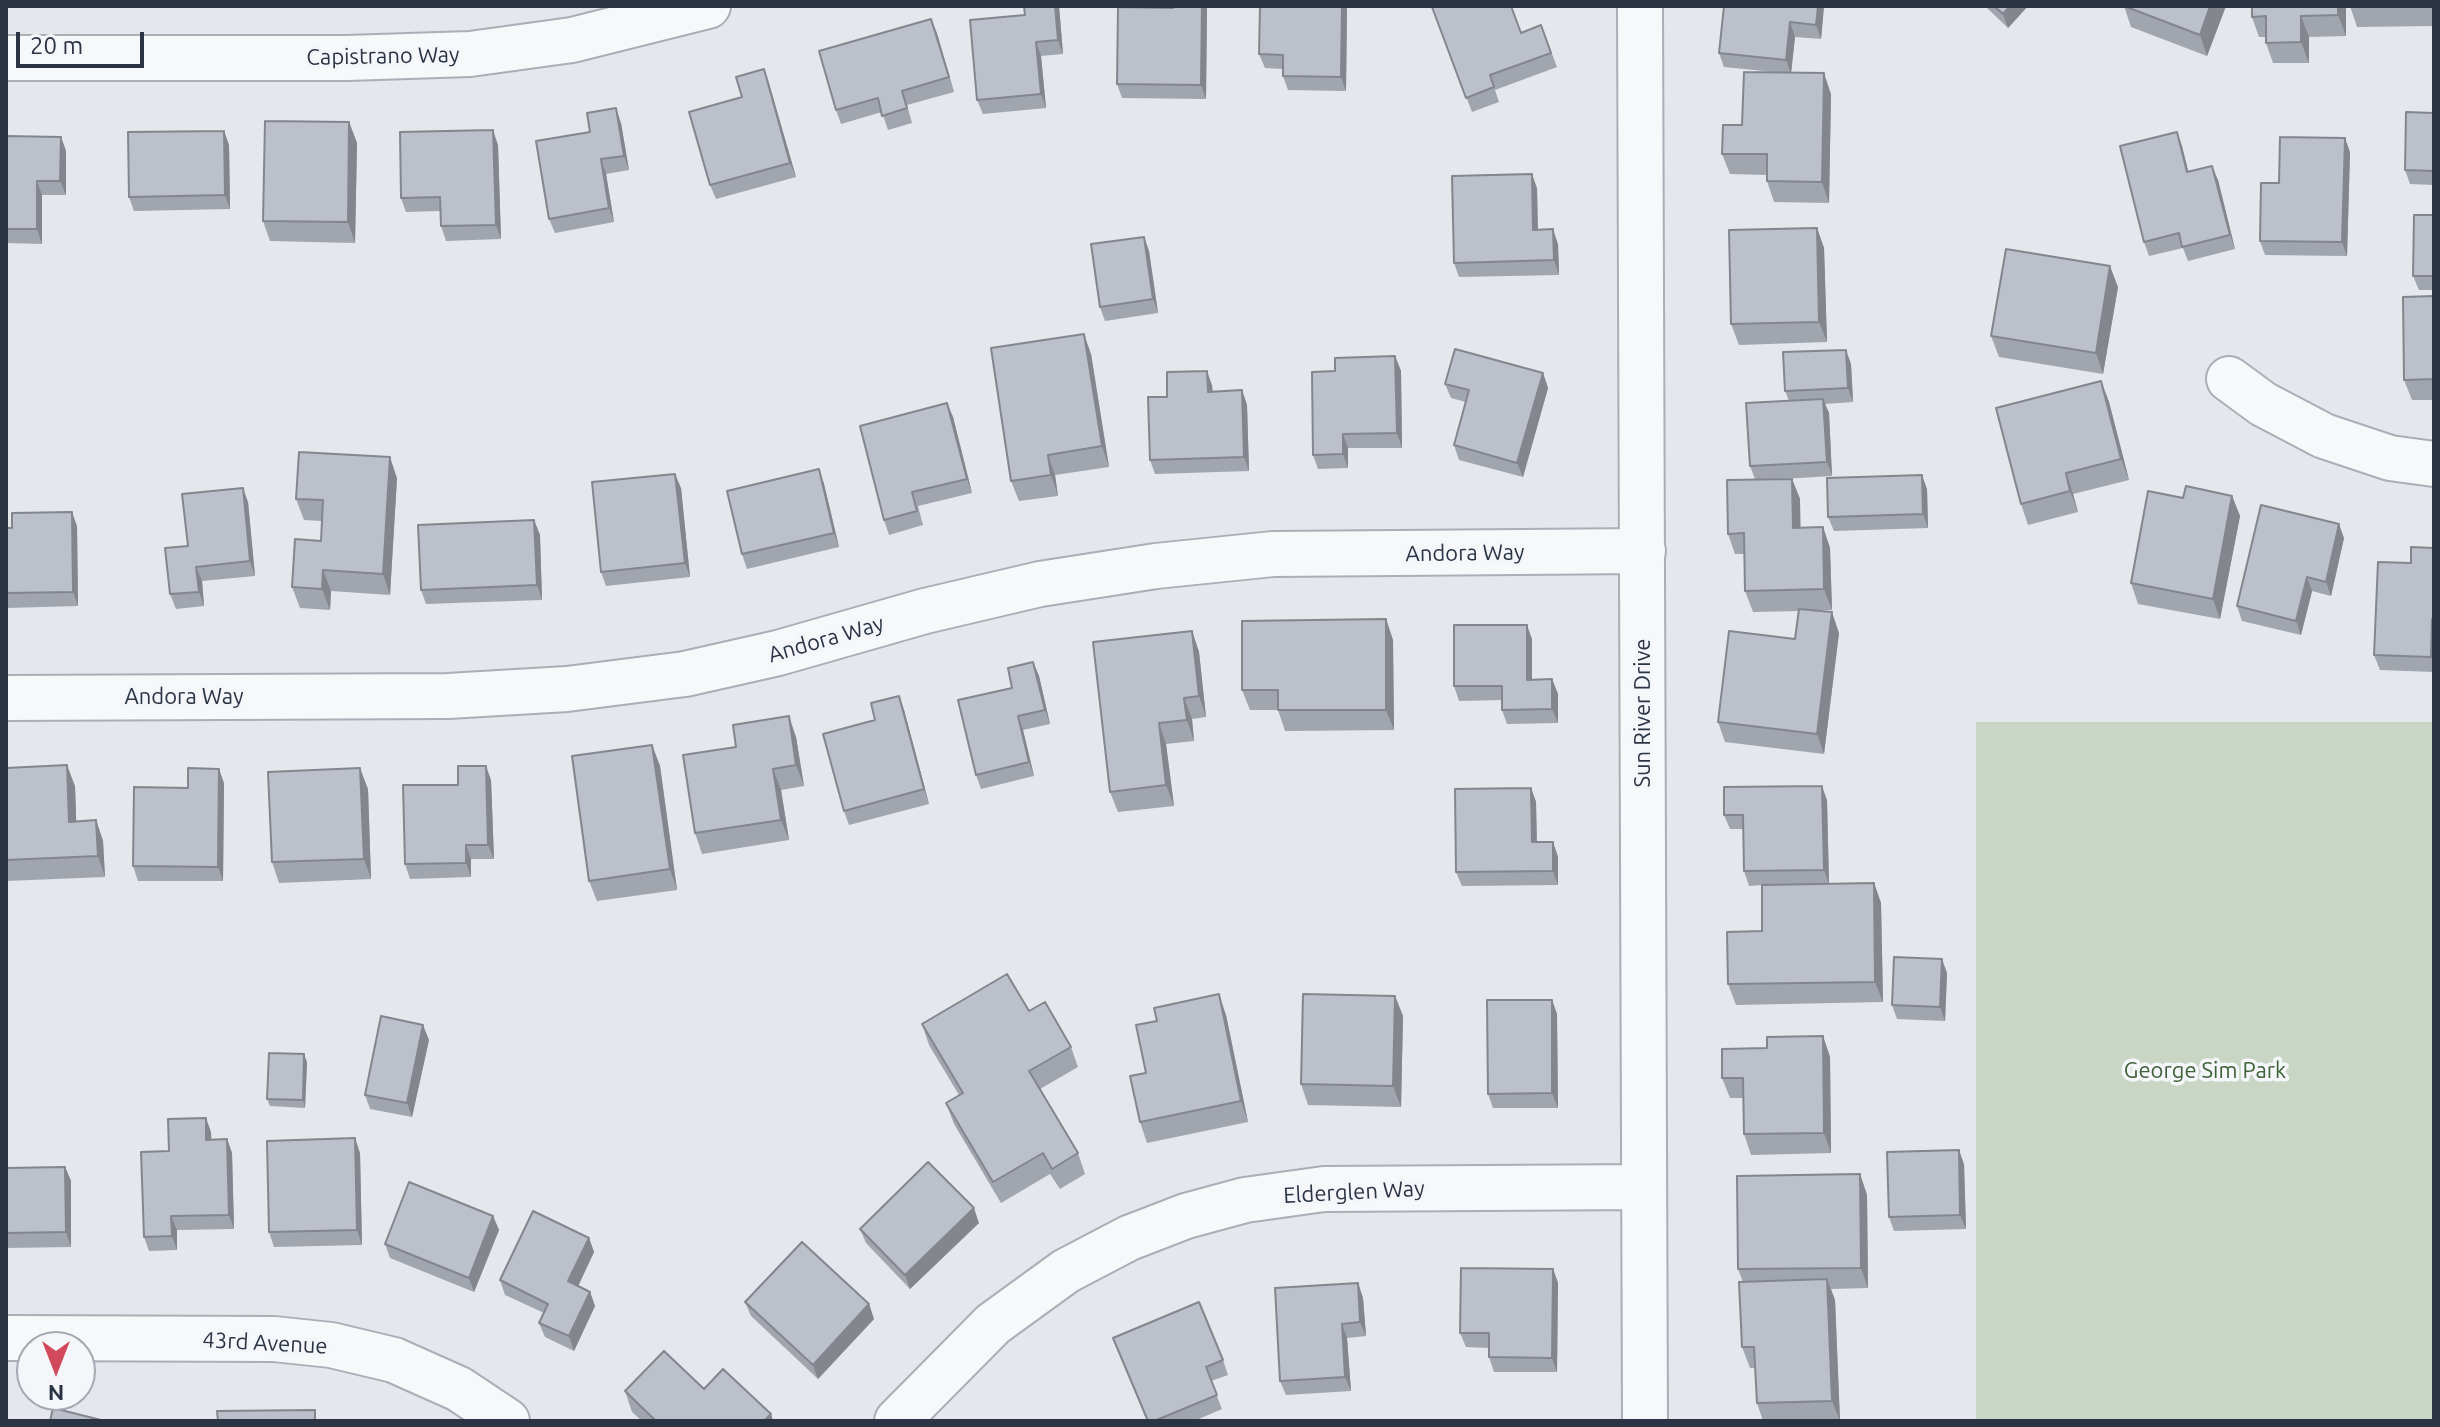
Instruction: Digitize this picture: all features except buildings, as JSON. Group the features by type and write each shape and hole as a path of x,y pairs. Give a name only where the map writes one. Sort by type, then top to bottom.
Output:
{"street":[{"name":"Capistrano Way","path":"6,58 347,58 470,54 572,40 708,6"},
{"name":"Sun River Drive","path":"1640,6 1645,1421"},
{"path":"2229,379 2263,404 2324,436 2390,458 2434,464"},
{"name":"Andora Way","path":"6,698 448,696 567,689 685,674 778,653 925,611 1040,584 1156,566 1273,554 1643,551"},
{"name":"Elderglen Way","path":"897,1421 993,1324 1066,1271 1129,1238 1186,1216 1245,1200 1324,1189 1644,1187"},
{"name":"43rd Avenue","path":"6,1338 274,1339 331,1345 394,1360 459,1389 507,1421"}],"green space":[{"name":"George Sim Park","path":"1976,722 2434,722 2434,1421 1976,1421"}]}
